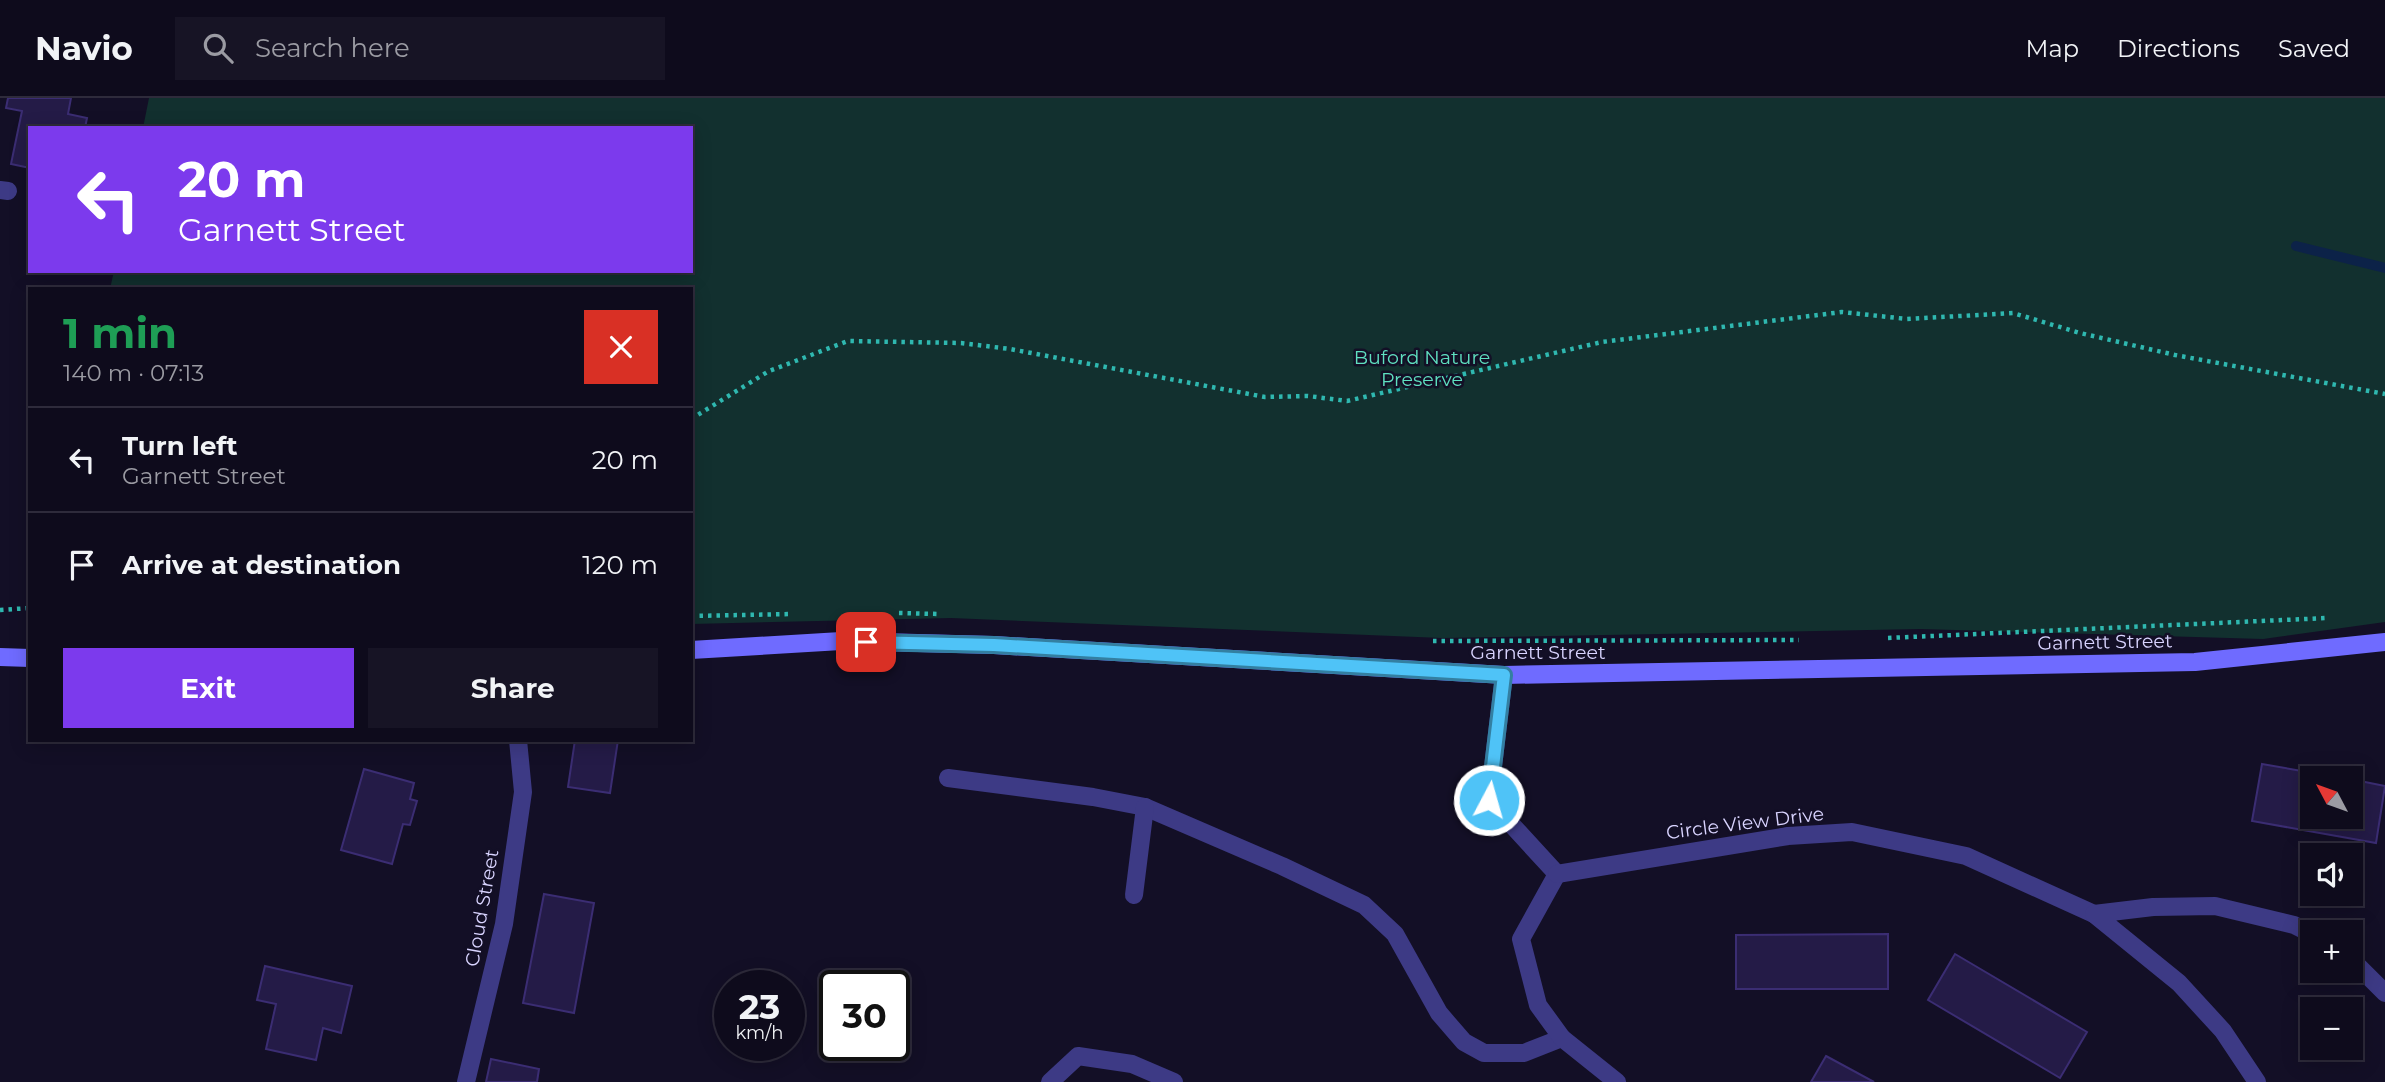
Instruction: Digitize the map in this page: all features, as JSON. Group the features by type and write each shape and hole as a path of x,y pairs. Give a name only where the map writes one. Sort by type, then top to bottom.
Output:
{"street":[{"name":"Garnett Street","path":"693,650 841,641 994,645 1504,675 2196,662 2385,642"},
{"path":"0,657 28,658"},
{"path":"1504,675 1489,800 1557,874 1521,939 1538,1004 1562,1038 1617,1082"},
{"name":"Cloud Street","path":"466,1082 504,924 523,792 517,742"},
{"path":"948,778 1093,797 1145,807 1282,866 1364,905 1395,934 1439,1013 1464,1042 1484,1054 1524,1053 1562,1038"},
{"path":"1134,895 1145,807"},
{"name":"Circle View Drive","path":"1557,874 1776,837 1852,832 1966,856 2094,914 2179,983 2223,1031 2257,1082"},
{"path":"2094,914 2153,907 2215,906 2300,928"},
{"path":"2363,971 2385,993"},
{"path":"1050,1082 1078,1056 1132,1064 1174,1082"}],"path":[{"path":"693,418 769,371 848,341 961,344 1010,349 1265,397 1308,396 1347,401 1602,342 1842,312 1907,319 2013,313 2080,334 2175,355 2385,394"},
{"path":"0,610 28,608"},
{"path":"893,613 947,614"},
{"path":"693,615 799,614"},
{"path":"1885,638 2329,618"},
{"path":"1428,641 1802,640"}],"green space":[{"name":"Buford Nature Preserve","path":"149,98 2385,98 2385,622 2263,639 1920,629 1442,638 951,618 693,624 693,287 110,287 114,273 693,273 693,126 143,126"}],"building":[{"path":"8,98 71,98 68,114 87,118 85,126 28,126 28,168 11,164 22,111 6,108"},
{"path":"575,742 618,742 610,793 568,787"},
{"path":"2262,764 2300,771 2300,830 2252,821"},
{"path":"364,769 414,783 410,799 417,801 410,825 403,824 392,864 341,850"},
{"path":"2363,782 2385,786 2376,843 2303,830 2362,830"},
{"path":"544,894 594,903 574,1013 523,1003"},
{"path":"1888,934 1888,989 1736,989 1736,935"},
{"path":"1955,954 2087,1032 2060,1078 1928,1000"},
{"path":"265,966 352,986 341,1033 323,1028 316,1060 266,1049 276,1004 257,1000"},
{"path":"1826,1056 1874,1082 1811,1082"},
{"path":"491,1059 539,1069 537,1082 486,1082"}],"waterway":[{"path":"2296,246 2385,268"}],"route":[{"path":"866,642 994,645 1504,675 1489,800"}]}
